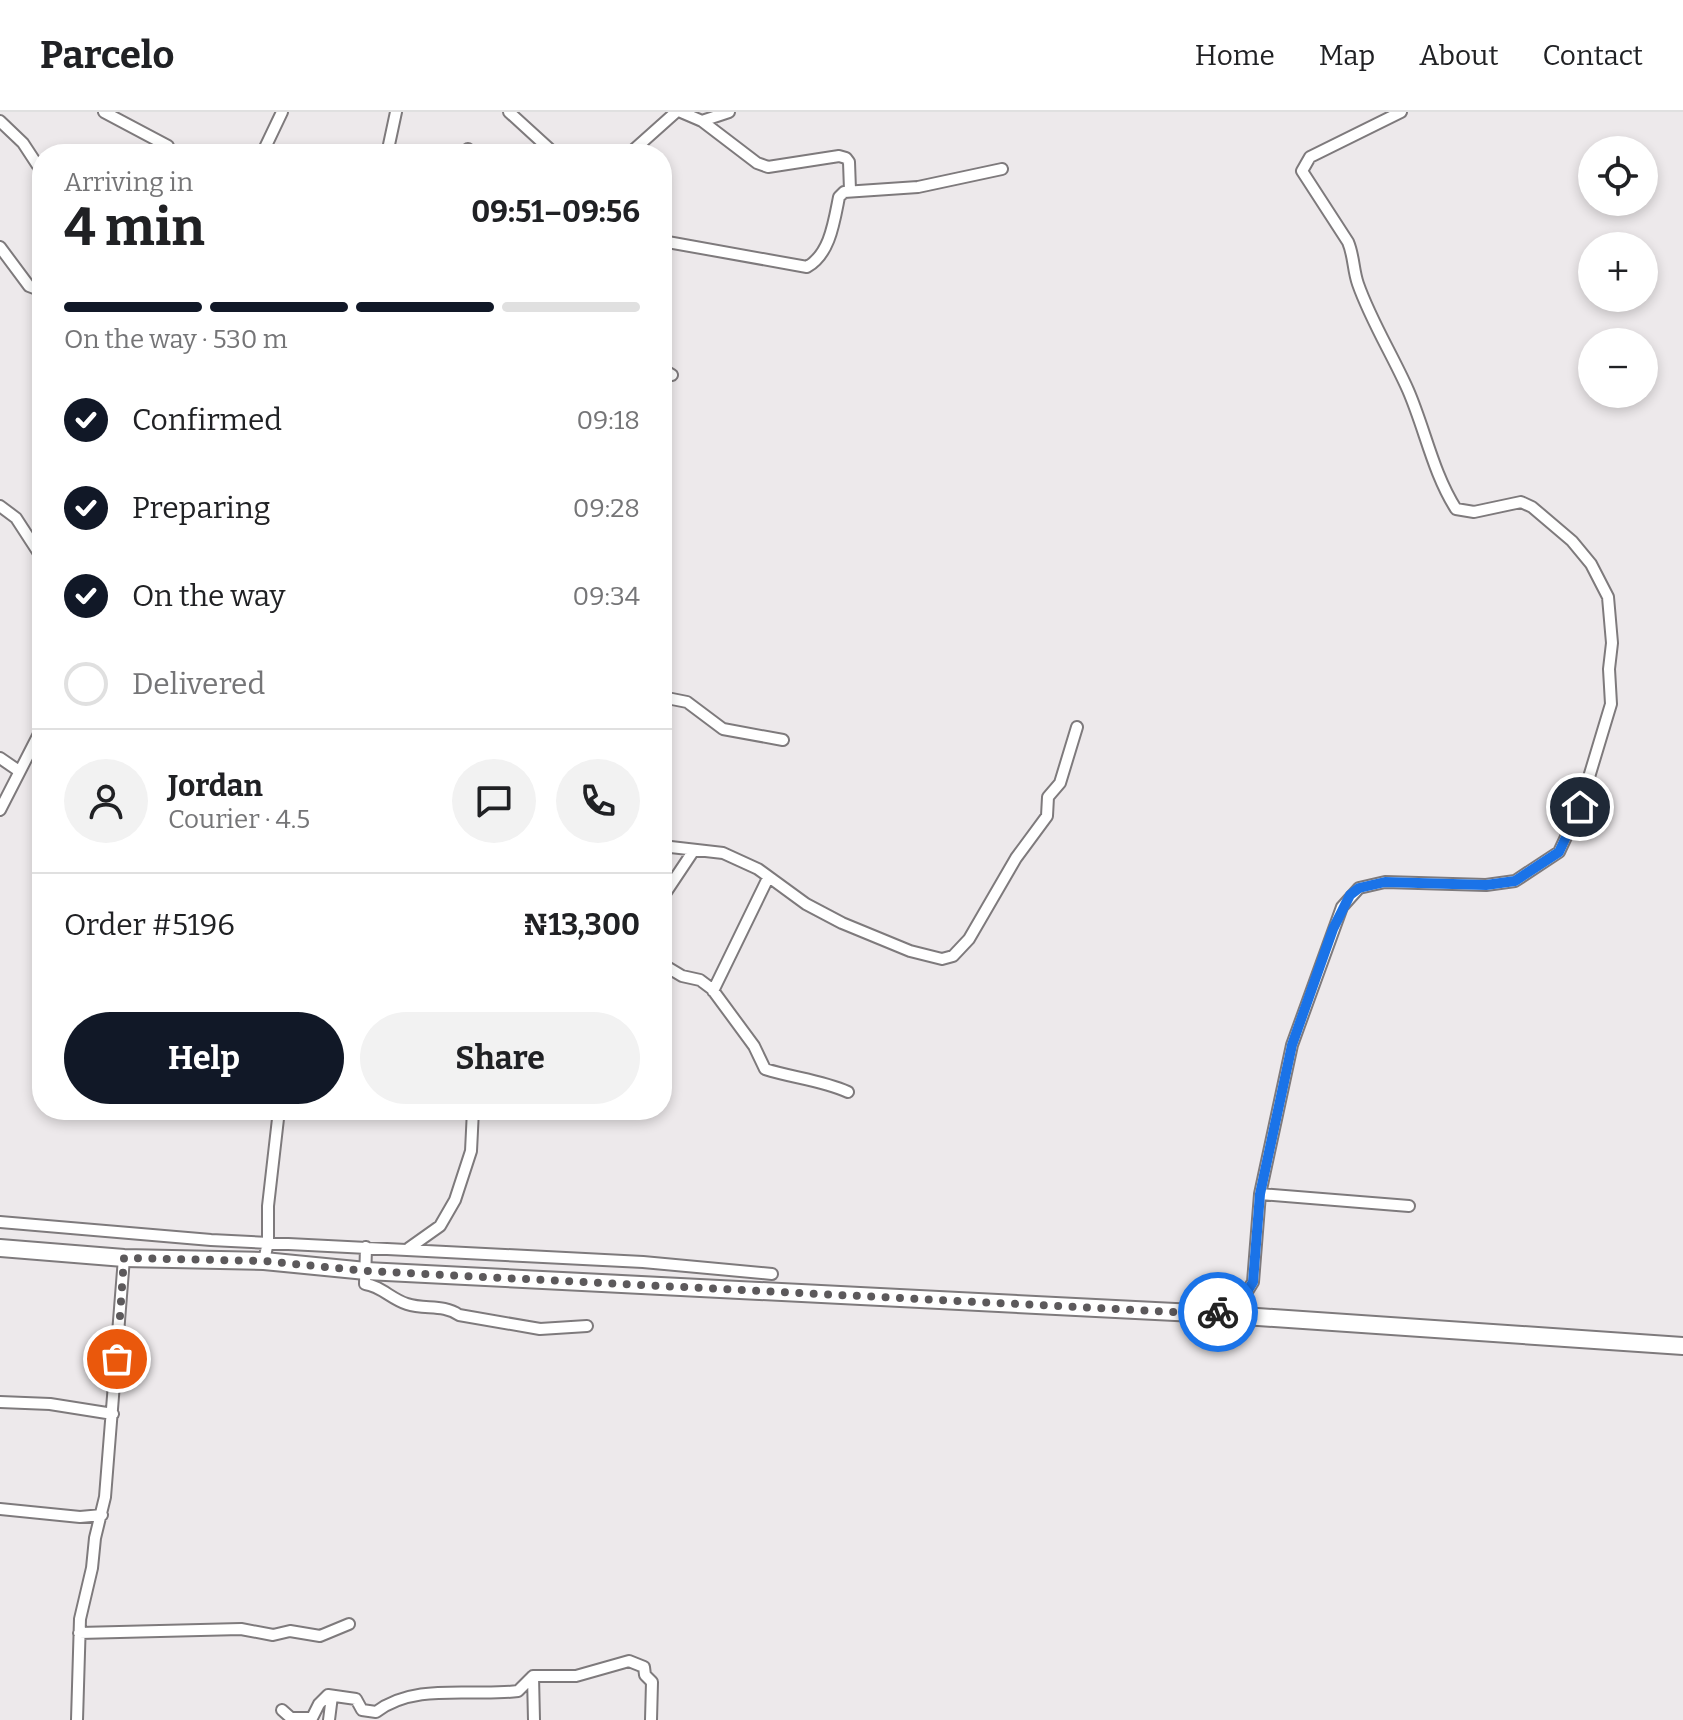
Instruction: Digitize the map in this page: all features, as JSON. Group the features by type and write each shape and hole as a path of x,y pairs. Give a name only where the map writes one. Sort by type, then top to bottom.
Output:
{"main road":[{"path":"0,1248 124,1258 264,1261 366,1271 1215,1314 1683,1346"}],"street":[{"path":"104,112 164,144"},
{"path":"267,144 282,112"},
{"path":"389,144 396,112"},
{"path":"509,112 544,144"},
{"path":"641,144 679,112 702,121 757,163 768,167 846,158 849,162 850,190"},
{"path":"702,121 729,112"},
{"path":"1215,1314 1248,1290 1253,1282 1260,1194 1292,1045 1333,929 1350,895 1359,888 1385,882 1486,885 1515,881 1559,852 1580,807 1611,704 1609,669 1612,643 1608,597 1591,564 1572,541 1532,507 1521,502 1474,512 1456,509 1439,474 1408,390 1365,303 1348,242 1302,171 1310,157 1401,112"},
{"path":"0,121 23,143 32,157"},
{"path":"672,243 807,267 824,252 839,197 850,190 918,187 1002,169"},
{"path":"0,247 32,287"},
{"path":"0,506 16,518 32,543"},
{"path":"672,699 687,702 723,729 783,740"},
{"path":"672,847 723,853 742,861 806,904 842,923 910,951 942,959 953,956 969,939 1016,858 1047,816 1048,797 1060,783 1077,727"},
{"path":"0,810 32,747"},
{"path":"0,758 19,771"},
{"path":"672,883 694,850"},
{"path":"713,991 768,878"},
{"path":"672,970 700,980 713,991 754,1046 765,1069 825,1081 848,1092"},
{"path":"264,1261 278,1120"},
{"path":"409,1248 440,1226 455,1200 471,1151 473,1120"},
{"path":"1260,1194 1409,1206"},
{"path":"0,1222 211,1240 643,1262 772,1274"},
{"path":"366,1247 365,1284 374,1285 407,1304 449,1308 459,1315 540,1329 587,1326"},
{"path":"77,1720 79,1633 83,1599 102,1515 124,1258"},
{"path":"0,1402 50,1404 113,1414"},
{"path":"0,1509 80,1517 102,1515"},
{"path":"79,1633 227,1628 273,1635 290,1631 320,1636 349,1624"},
{"path":"282,1710 291,1718 313,1719 328,1695 356,1699 362,1710 376,1712 389,1702 407,1697 518,1691 533,1676 576,1676 629,1661 644,1667 645,1675 652,1682 651,1720"},
{"path":"533,1676 534,1720"},
{"path":"329,1720 332,1696"}],"way so far":[{"path":"117,1359 124,1258 264,1261 366,1271 1218,1312"}],"route":[{"path":"1218,1312 1248,1290 1253,1282 1260,1194 1292,1045 1333,929 1350,895 1359,888 1385,882 1486,885 1515,881 1559,852 1580,807"}]}
